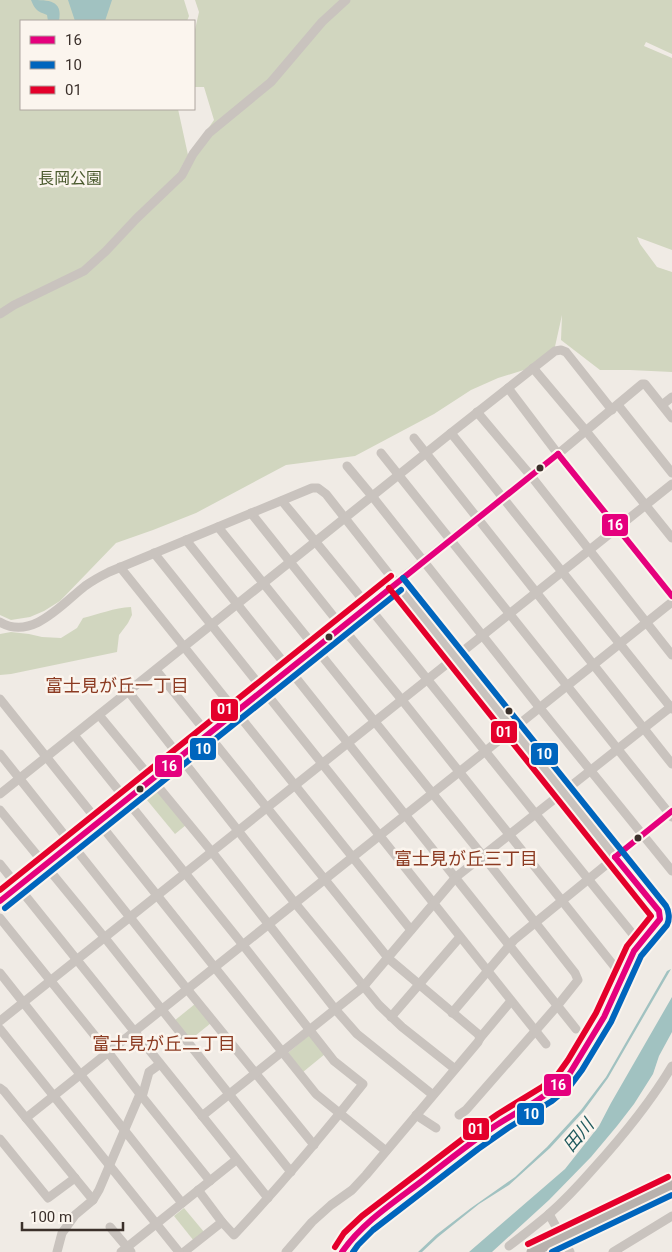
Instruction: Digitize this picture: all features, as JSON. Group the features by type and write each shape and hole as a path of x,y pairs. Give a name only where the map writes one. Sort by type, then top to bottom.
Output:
{"main road":[{"path":"532,1252 672,1185"}],"street":[{"path":"0,314 14,305 84,271 182,175 193,154 209,134 271,82 322,22 346,0"},
{"path":"0,794 555,351 561,350 566,352 672,474"},
{"path":"533,368 672,538"},
{"path":"0,901 531,476 642,384 672,418"},
{"path":"508,388 558,454 672,596"},
{"path":"662,405 672,397"},
{"path":"478,412 672,655"},
{"path":"202,1116 362,986 456,877 671,707 451,433"},
{"path":"414,438 672,764"},
{"path":"381,453 671,814 642,835 509,944 452,1013"},
{"path":"347,466 672,871"},
{"path":"0,1022 672,484"},
{"path":"0,622 20,628 38,622 53,614 86,586 109,572 312,488 318,488 326,494 659,911 660,919 634,951 598,1028 564,1080 547,1094 504,1120 473,1142 367,1223 351,1239 342,1252"},
{"path":"282,501 640,943"},
{"path":"251,514 622,976"},
{"path":"218,527 576,973 578,980 558,1006 466,1110 458,1115"},
{"path":"186,540 576,1029"},
{"path":"154,554 546,1044"},
{"path":"120,567 183,648 411,930"},
{"path":"26,1118 672,602"},
{"path":"156,670 387,958 478,1034 480,1038"},
{"path":"128,692 362,986 391,1017 454,1070"},
{"path":"0,699 316,1094 386,1151"},
{"path":"99,715 212,852 357,1034 433,1095"},
{"path":"74,735 334,1061 362,1084 340,1114 291,1172 234,1235 198,1190"},
{"path":"0,754 187,989 314,1144"},
{"path":"0,810 105,938 291,1172"},
{"path":"0,864 268,1198"},
{"path":"660,915 672,912"},
{"path":"0,918 210,1181"},
{"path":"391,1017 460,937"},
{"path":"0,973 182,1202"},
{"path":"286,1252 312,1222 352,1190 511,1001"},
{"path":"0,1029 179,1252"},
{"path":"57,1252 62,1233 75,1215 93,1200 99,1190 141,1095 149,1072 160,1064"},
{"path":"509,1246 549,1214 576,1187 634,1121 672,1066"},
{"path":"0,1088 93,1200"},
{"path":"416,1115 436,1128"},
{"path":"0,1139 48,1198 75,1178"},
{"path":"110,1227 126,1250 182,1202 236,1160"},
{"path":"549,1214 570,1252"},
{"path":"613,1252 672,1216"},
{"path":"184,1252 222,1222"}],"green space":[{"name":"長岡公園","path":"0,0 184,0 189,16 187,20 20,20 20,110 178,110 188,155 181,168 214,120 204,87 195,87 195,30 199,12 195,0 672,0 672,54 646,42 644,46 672,58 672,250 637,237 657,267 672,272 672,372 600,370 561,340 562,315 554,351 527,369 498,378 471,390 434,414 355,456 286,465 196,513 116,543 60,601 44,611 30,617 11,620 0,615"},
{"path":"131,607 132,615 119,635 117,652 0,675 0,634 11,632 61,638 77,628 83,618"},
{"path":"154,786 186,825 175,834 142,794"},
{"path":"195,1004 211,1023 190,1040 174,1021"},
{"path":"309,1035 325,1054 303,1072 288,1053"},
{"path":"184,1208 204,1232 194,1241 174,1216"}],"water":[{"path":"31,0 44,0 57,5 60,14 59,20 48,20 47,15 37,10"},
{"path":"68,0 112,0 105,20 75,20"},
{"path":"671,969 608,1078 583,1112 550,1148 509,1185 479,1204 422,1252 418,1252 436,1235 515,1177 547,1147 581,1110 606,1077 667,971"},
{"path":"672,997 672,1032 659,1056 653,1074 617,1126 591,1157 549,1200 492,1252 469,1252 565,1169 599,1126"}],"transit line":[{"name":"16","path":"558,454 672,596"},
{"name":"16","path":"0,901 558,454"},
{"name":"01","path":"0,890 391,576"},
{"name":"10","path":"353,1252 373,1230 478,1149 552,1101 570,1086 611,1022 641,956 667,925 669,918 666,906 403,578"},
{"name":"01","path":"335,1247 344,1233 362,1216 468,1135 542,1087 558,1074 596,1013 627,946 651,916 389,588"},
{"name":"10","path":"5,908 401,590"},
{"name":"16","path":"615,857 672,811"},
{"name":"16","path":"342,1252 359,1231 389,1205 486,1132 544,1096 570,1073 604,1017 634,951 660,919 659,911 615,857"},
{"name":"01","path":"528,1244 668,1177"},
{"name":"10","path":"552,1252 672,1195"}],"district":[{"name":"富士見が丘一丁目","path":"117,685"},
{"name":"富士見が丘三丁目","path":"466,858"},
{"name":"富士見が丘二丁目","path":"164,1043"}],"water label":[{"name":"田川","path":"578,1135"}]}
